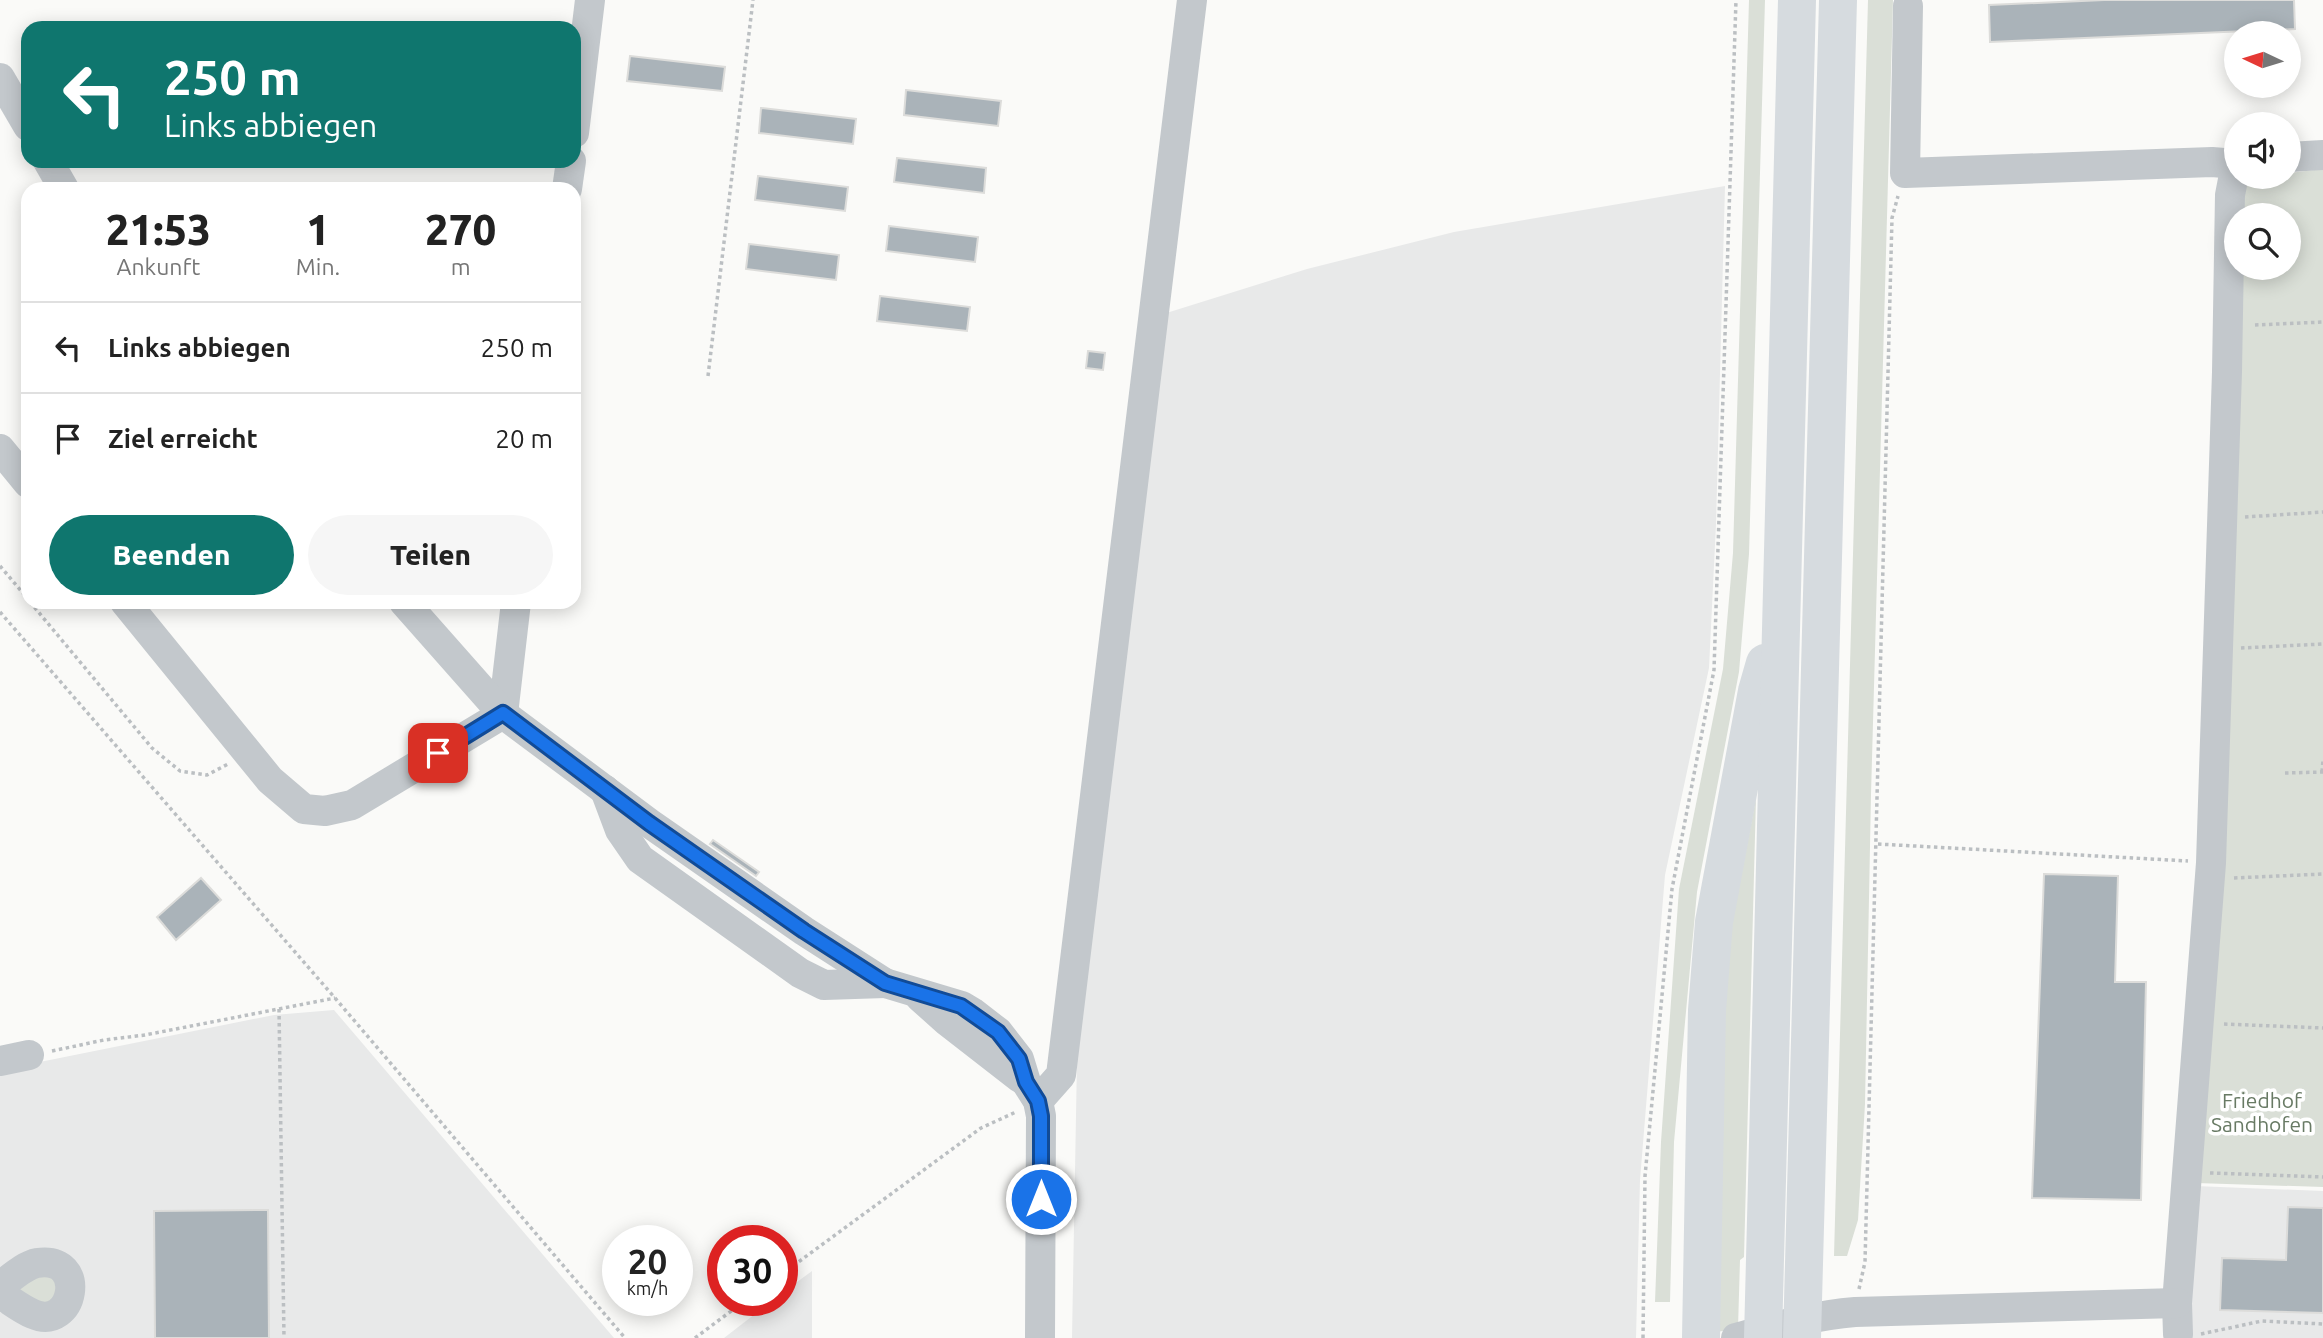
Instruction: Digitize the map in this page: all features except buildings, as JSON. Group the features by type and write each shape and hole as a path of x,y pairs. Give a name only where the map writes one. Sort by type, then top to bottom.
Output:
{"highway":[{"path":"1763,1324 1797,0"},
{"path":"1802,1338 1838,0"},
{"path":"1713,1335 1707,1010 1714,922 1757,691 1783,608"}],"street":[{"path":"581,75 590,0"},
{"path":"1032,1092 1061,1075 1192,0"},
{"path":"1908,6 1905,173 2224,163"},
{"path":"0,78 21,114"},
{"path":"2301,156 2323,155"},
{"path":"2190,1334 2177,1303 2219,870 2231,189"},
{"path":"0,449 21,474"},
{"path":"131,609 270,780 304,809 325,811 352,805 503,713"},
{"path":"410,609 503,713 605,790 804,931 899,986 948,1022 1032,1092 1041,1116 1040,1338"},
{"path":"503,713 515,609"},
{"path":"0,1061 29,1055"},
{"path":"0,1286 34,1263 54,1263 66,1272 71,1288 67,1305 52,1316 34,1315 0,1294"},
{"path":"1713,1335 1782,1325 1836,1313 2177,1303"}],"path":[{"path":"708,376 753,0"},
{"path":"1643,1338 1645,1176 1672,889 1714,670 1736,0"},
{"path":"1855,1312 1865,1262 1892,218 1905,173"},
{"path":"2255,325 2323,322"},
{"path":"2243,517 2323,512"},
{"path":"0,566 21,591"},
{"path":"36,609 152,748 180,771 208,775 248,753"},
{"path":"0,612 625,1338"},
{"path":"2239,648 2323,644"},
{"path":"2285,773 2323,772 2323,760"},
{"path":"1877,844 2219,870 2323,874"},
{"path":"71,1047 335,999"},
{"path":"279,1009 284,1338"},
{"path":"2215,1024 2323,1028"},
{"path":"798,1262 1032,1092"},
{"path":"2204,1173 2323,1177"},
{"path":"695,1338 725,1316"},
{"path":"2190,1334 2262,1321 2323,1324"}],"shaded area":[{"path":"1725,186 1716,524 1709,668 1665,875 1640,1180 1636,1338 1072,1338 1077,1060 1160,315 1307,269 1454,232"},
{"path":"334,1010 614,1338 0,1338 0,1070 274,1015"},
{"path":"2195,1186 2323,1191 2323,1338 2182,1338"},
{"path":"812,1271 812,1338 724,1338 752,1316 798,1316 798,1281"}],"green space":[{"path":"1749,0 1765,0 1749,554 1739,672 1697,892 1674,1142 1670,1302 1655,1302 1661,1142 1679,889 1723,669 1733,553"},
{"path":"1868,0 1893,0 1865,1104 1858,1220 1847,1256 1834,1256"},
{"name":"Friedhof Sandhofen","path":"2323,169 2323,1187 2196,1183 2241,280 2301,280 2301,203 2244,203 2245,189 2301,189 2301,172"},
{"path":"1756,798 1744,1257 1740,1260 1738,1328 1717,1332 1718,997"},
{"path":"49,1273 61,1288 46,1308 14,1287"}],"route":[{"path":"438,753 503,713 649,823 804,931 885,983 914,990 972,1012 998,1032 1019,1059 1026,1082 1038,1101 1041,1116 1041,1199"}]}
